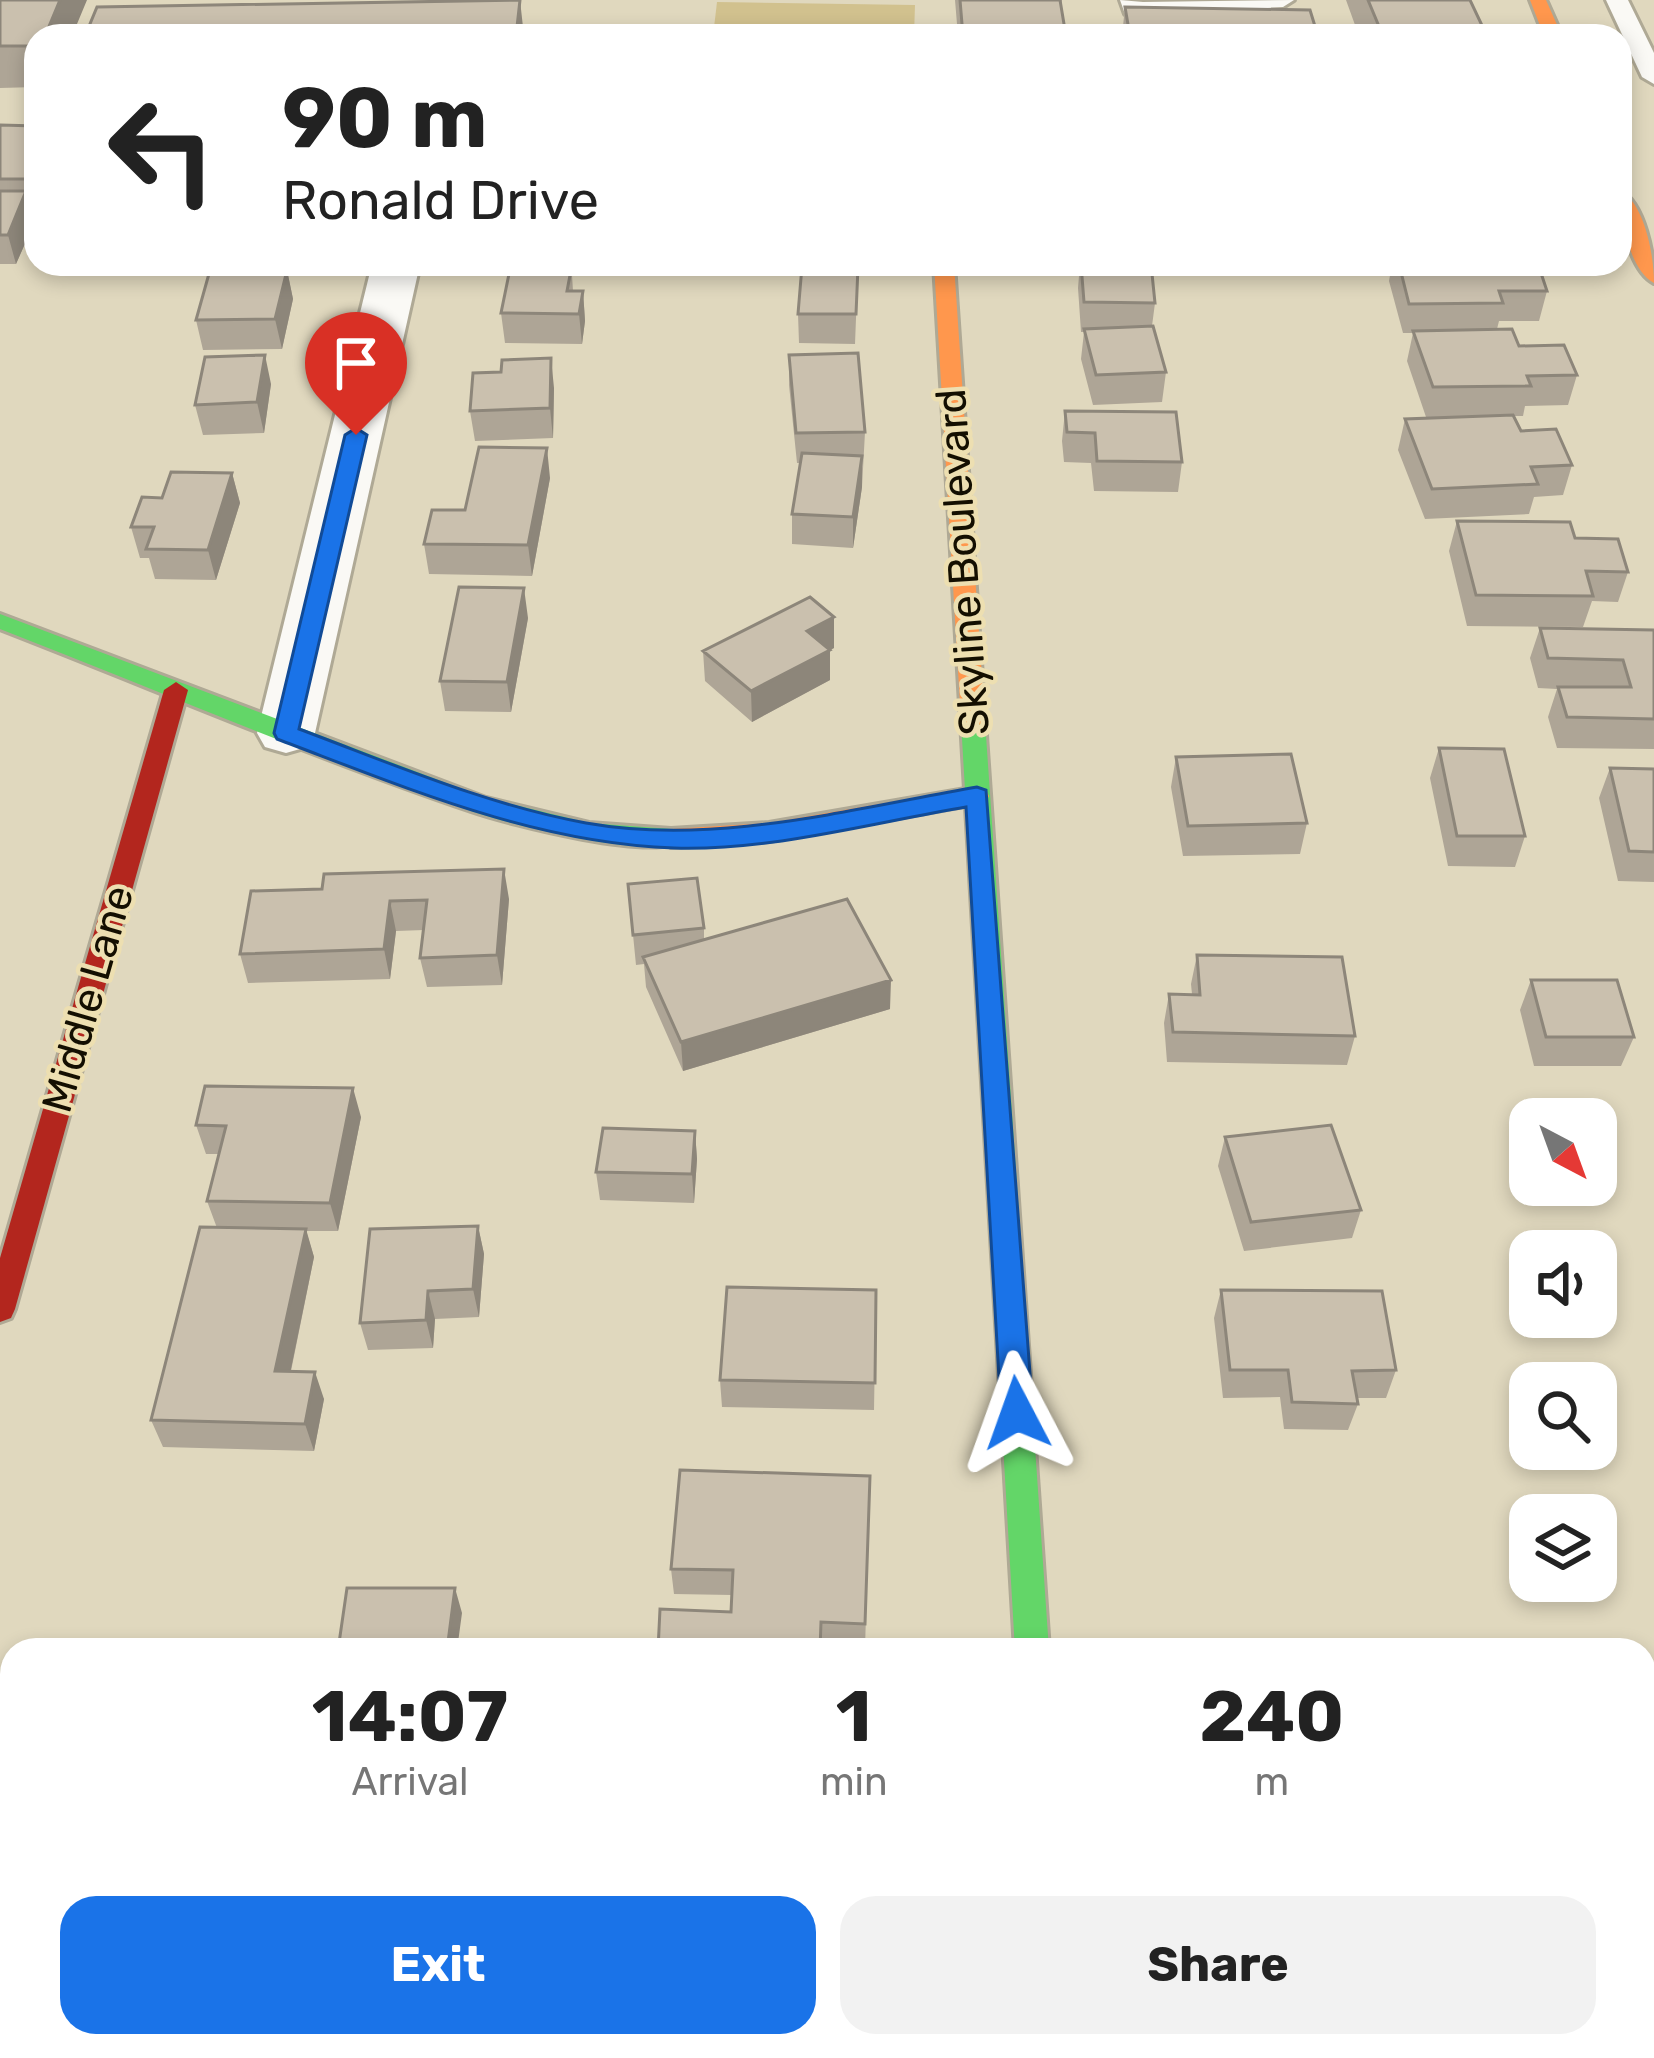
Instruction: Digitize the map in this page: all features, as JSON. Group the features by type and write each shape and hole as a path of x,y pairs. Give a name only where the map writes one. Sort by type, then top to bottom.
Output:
{"street":[{"path":"1632,225 1654,277"},
{"path":"286,733 393,276"},
{"name":"Skyline Boulevard","path":"945,276 1031,1638"},
{"path":"0,621 480,806 589,832 678,839 769,832 977,796"},
{"name":"Middle Lane","path":"0,1309 176,689"}],"lane":[{"path":"1131,0 1133,8 1283,0"},
{"path":"1632,31 1654,77"}],"shaded area":[{"path":"717,2 915,5 914,24 714,24"}],"building":[{"path":"0,0 60,0 50,24 24,24 24,46 0,46"},
{"path":"520,0 517,24 90,24 97,7"},
{"path":"960,0 1060,0 1064,24 962,24"},
{"path":"1368,0 1470,0 1481,24 1378,24"},
{"path":"1125,7 1310,10 1314,24 1128,24"},
{"path":"0,125 24,126 24,179 0,179"},
{"path":"0,191 24,191 8,235 0,235"},
{"path":"208,276 286,276 275,319 196,320"},
{"path":"509,276 570,276 567,291 583,291 579,314 501,313"},
{"path":"801,276 858,276 856,314 798,314"},
{"path":"1082,276 1152,276 1155,303 1084,302"},
{"path":"1402,276 1542,276 1547,291 1499,291 1503,303 1409,304"},
{"path":"1153,326 1166,372 1096,375 1084,329"},
{"path":"1512,329 1519,346 1564,345 1577,375 1527,376 1531,386 1433,387 1413,331"},
{"path":"858,353 865,432 796,433 789,355"},
{"path":"265,355 257,402 195,405 205,357"},
{"path":"551,358 550,408 470,411 473,373 501,372 502,360"},
{"path":"1065,411 1176,412 1182,462 1097,461 1095,433 1067,432"},
{"path":"1513,415 1521,431 1556,429 1572,465 1531,467 1538,484 1432,489 1405,419"},
{"path":"479,447 547,448 528,545 424,544 432,510 465,510"},
{"path":"802,453 862,456 853,517 792,514"},
{"path":"171,472 232,473 208,550 146,549 154,527 131,527 142,497 162,498"},
{"path":"1457,521 1570,522 1575,538 1618,539 1628,572 1586,571 1593,596 1476,595"},
{"path":"459,587 524,588 507,682 440,681"},
{"path":"810,597 834,617 807,631 830,650 751,691 703,651"},
{"path":"1540,628 1654,630 1654,719 1567,717 1558,687 1631,687 1623,660 1548,658"},
{"path":"1439,748 1504,749 1525,836 1457,836"},
{"path":"1291,754 1307,823 1188,826 1176,757"},
{"path":"1610,768 1654,769 1654,852 1629,851"},
{"path":"504,869 497,955 420,958 427,900 390,901 384,949 240,954 251,891 322,889 324,874"},
{"path":"697,878 704,928 633,935 628,884"},
{"path":"847,899 891,980 681,1042 643,957"},
{"path":"1197,955 1342,957 1355,1036 1173,1032 1169,994 1200,995"},
{"path":"1531,980 1617,980 1634,1037 1546,1037"},
{"path":"205,1086 353,1088 330,1203 207,1201 226,1126 196,1125"},
{"path":"1331,1125 1361,1210 1251,1222 1225,1137"},
{"path":"603,1128 695,1131 692,1174 596,1172"},
{"path":"478,1226 473,1289 428,1291 426,1320 360,1323 370,1229"},
{"path":"200,1227 306,1229 275,1371 315,1372 305,1424 151,1420"},
{"path":"727,1287 876,1290 875,1383 720,1380"},
{"path":"1221,1290 1382,1291 1396,1370 1352,1371 1358,1404 1292,1402 1288,1370 1230,1370"},
{"path":"680,1470 870,1476 865,1624 821,1622 820,1638 659,1638 660,1609 731,1612 733,1570 671,1569"},
{"path":"347,1588 455,1588 449,1638 340,1638"}],"traffic: fast":[{"path":"0,621 480,805 589,832 671,838"},
{"path":"973,721 1031,1638"}],"traffic: slow":[{"path":"1538,0 1548,24"},
{"path":"1632,225 1654,277"},
{"path":"945,276 973,721"},
{"path":"671,838 769,832 977,796"}],"traffic: jam":[{"path":"0,1309 176,690"}],"route":[{"path":"356,435 286,733 480,806 589,832 678,839 769,832 977,796 1017,1413"}]}
